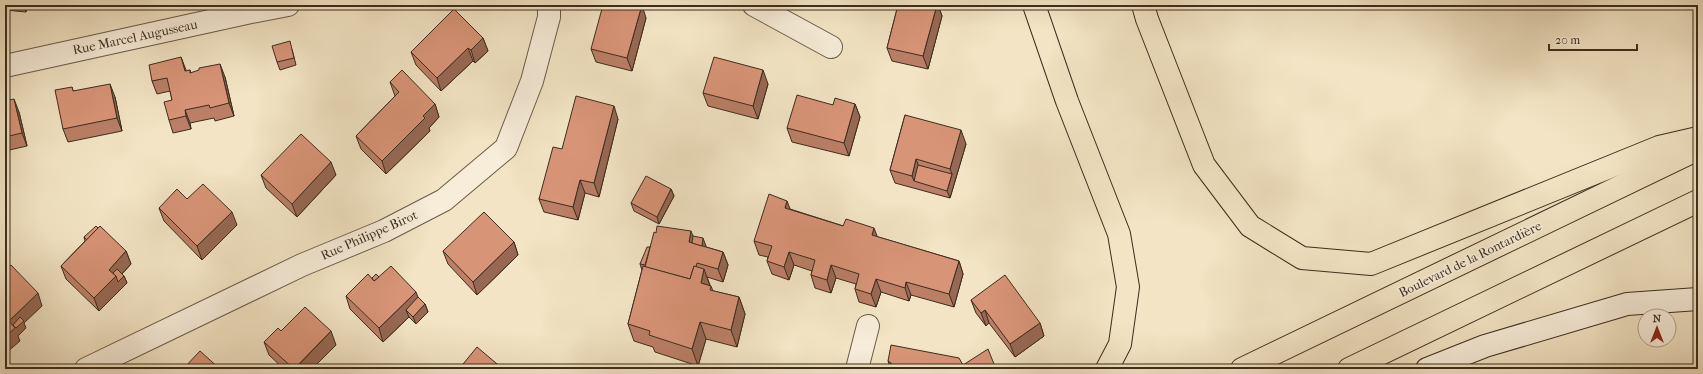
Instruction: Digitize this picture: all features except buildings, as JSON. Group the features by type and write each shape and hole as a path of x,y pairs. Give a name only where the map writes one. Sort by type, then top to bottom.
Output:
{"main road":[{"path":"1034,5 1067,101 1119,234 1128,287 1120,344 1107,369"},
{"path":"1143,5 1147,19 1204,165 1250,226 1302,258 1371,264 1658,147 1698,138"},
{"name":"Boulevard de la Rontardière","path":"1242,369 1698,149"},
{"path":"1349,369 1698,201"}],"street":[{"name":"Rue Marcel Augusseau","path":"5,66 288,5"},
{"name":"Rue Philippe Birot","path":"86,369 302,265 384,231 444,200 506,148 532,81 549,17 549,5"},
{"path":"754,5 831,47"},
{"path":"1426,369 1485,346 1627,304 1698,299"},
{"path":"857,369 868,326"}]}
